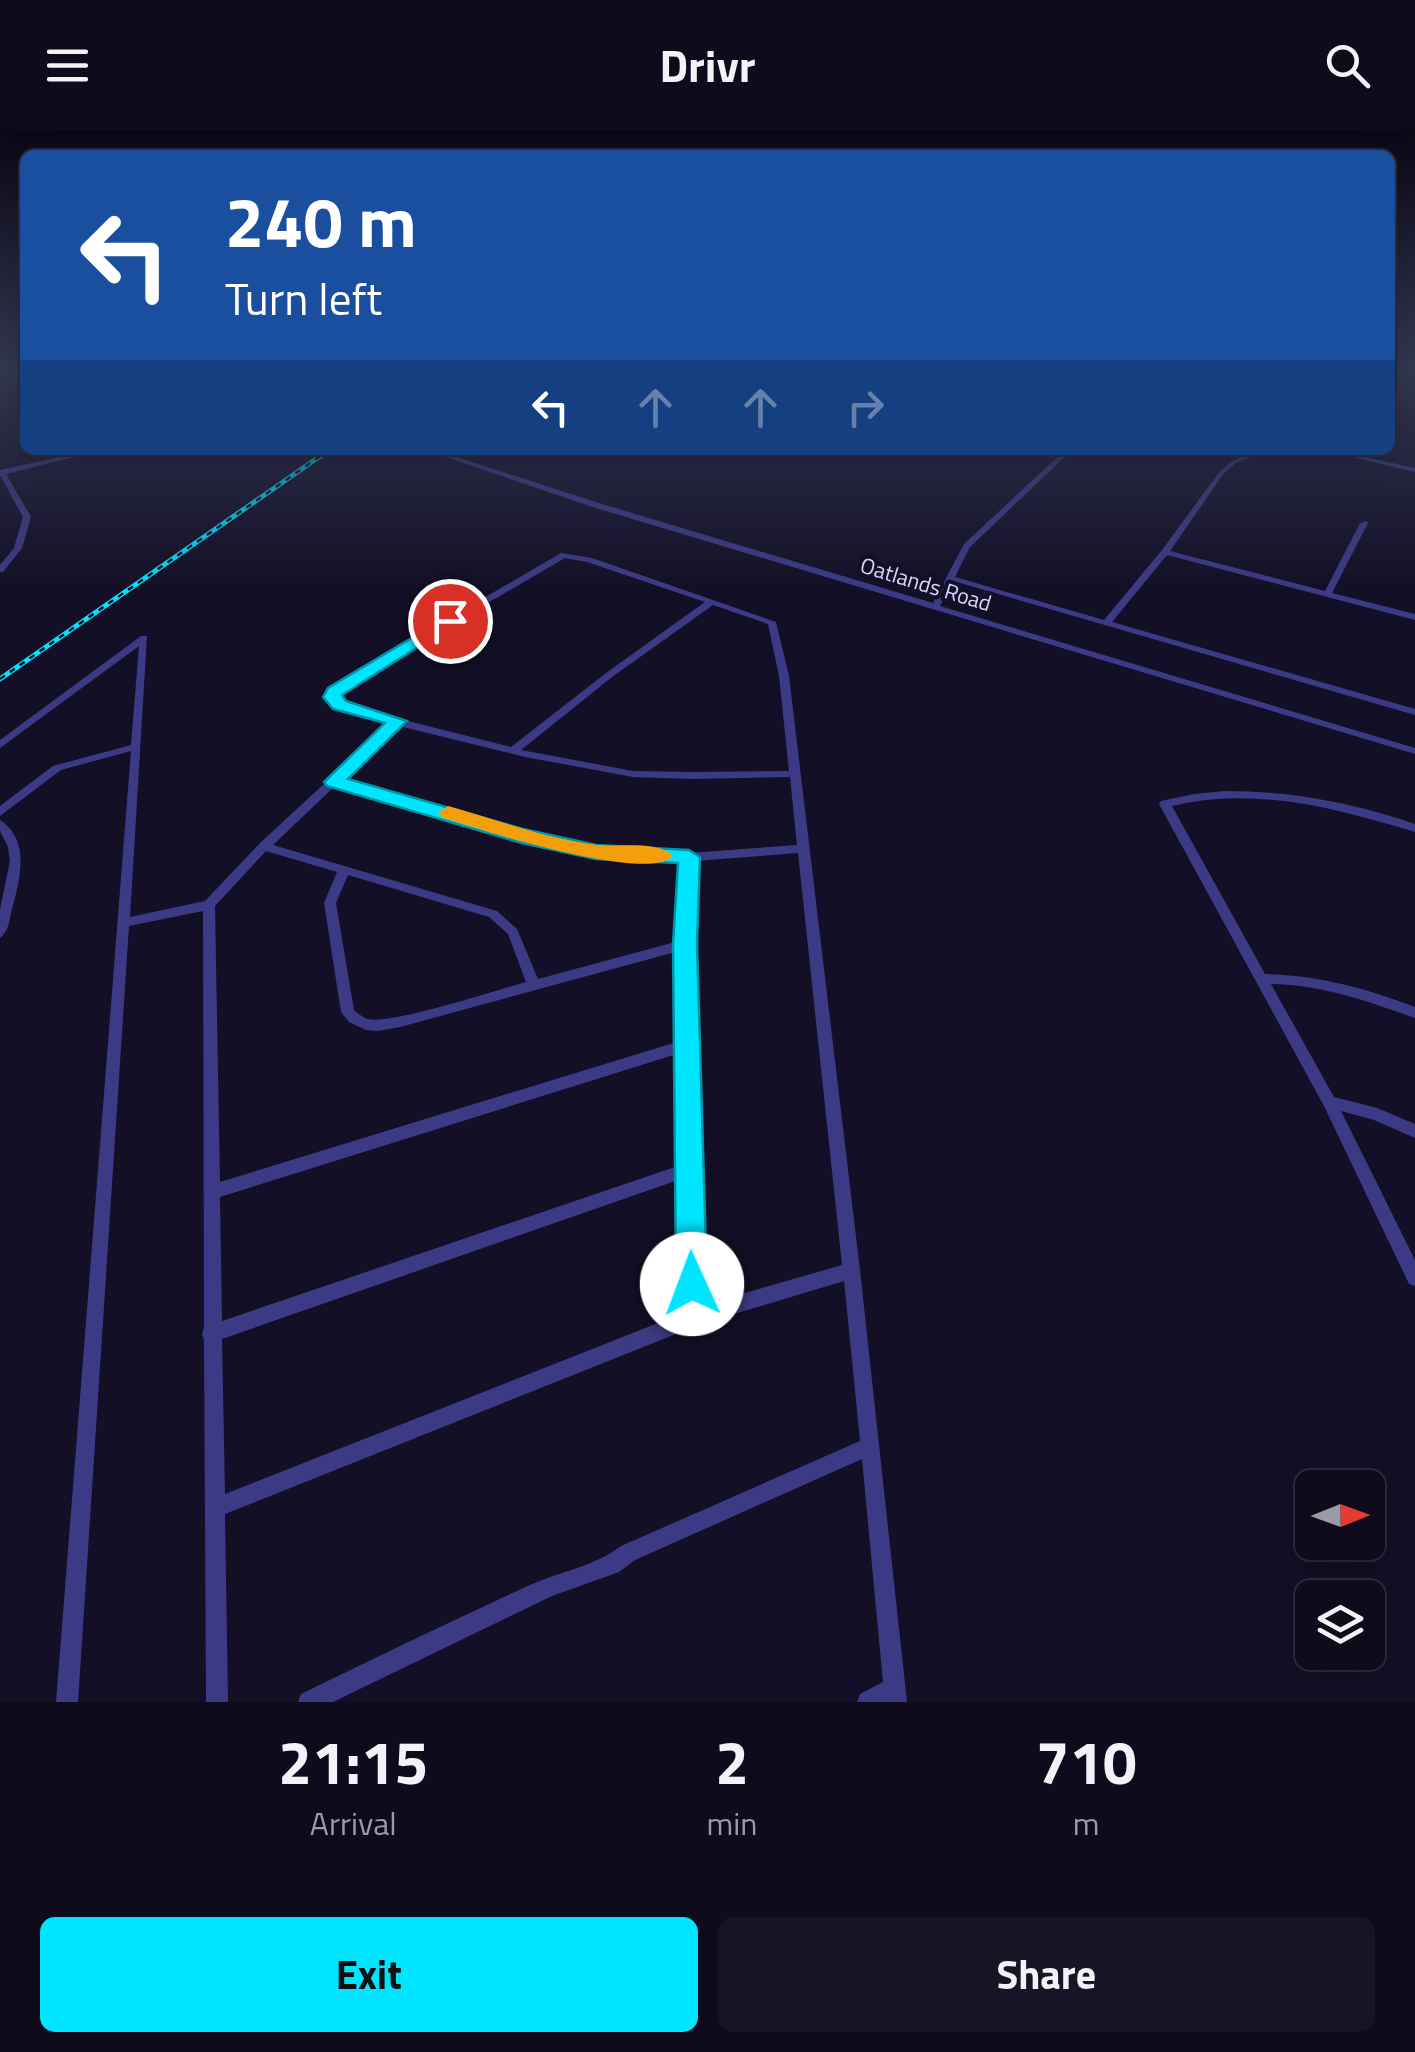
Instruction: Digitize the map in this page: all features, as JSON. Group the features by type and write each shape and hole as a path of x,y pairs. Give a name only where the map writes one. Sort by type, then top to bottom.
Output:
{"street":[{"path":"0,570 18,548 28,517 1,472 78,455"},
{"name":"Oatlands Road","path":"443,455 1415,751"},
{"path":"936,605 968,546 1064,455"},
{"path":"1107,622 1165,552 1222,472 1250,455"},
{"path":"1348,455 1415,470"},
{"path":"1327,596 1364,523"},
{"path":"1165,552 1415,618"},
{"path":"793,774 632,774 398,721 339,705 332,697 346,682 564,556 589,560 772,622 784,676 852,1270 895,1695 868,1702"},
{"path":"951,578 1415,712"},
{"path":"514,750 609,674 711,602"},
{"path":"0,745 144,638 67,1702"},
{"path":"122,923 209,905 264,846 398,721"},
{"path":"0,812 57,768 135,747"},
{"path":"334,782 522,836 596,852 689,857 802,849"},
{"path":"1413,1272 1264,979 1165,804 1184,798 1266,794 1356,811 1415,828"},
{"path":"0,824 10,833 18,850 0,933"},
{"path":"264,846 493,914 512,932 534,984"},
{"path":"689,857 685,944 690,1271 701,1315"},
{"path":"344,870 333,890 331,914 348,1012 360,1024 382,1026 400,1022 685,944"},
{"path":"209,905 210,1334 217,1702"},
{"path":"1264,979 1298,978 1355,988 1415,1013"},
{"path":"211,1192 686,1045"},
{"path":"1329,1102 1377,1114 1415,1131"},
{"path":"210,1334 688,1170"},
{"path":"214,1508 701,1315 852,1270"},
{"path":"310,1702 472,1622 586,1571 611,1566 628,1552 870,1446"}],"railway":[{"path":"0,679 322,455"}],"slow traffic":[{"path":"448,813 522,836 596,852 662,856"}],"route":[{"path":"450,621 334,692 332,697 339,705 398,721 334,782 522,836 596,852 689,857 685,944 692,1284"}]}
